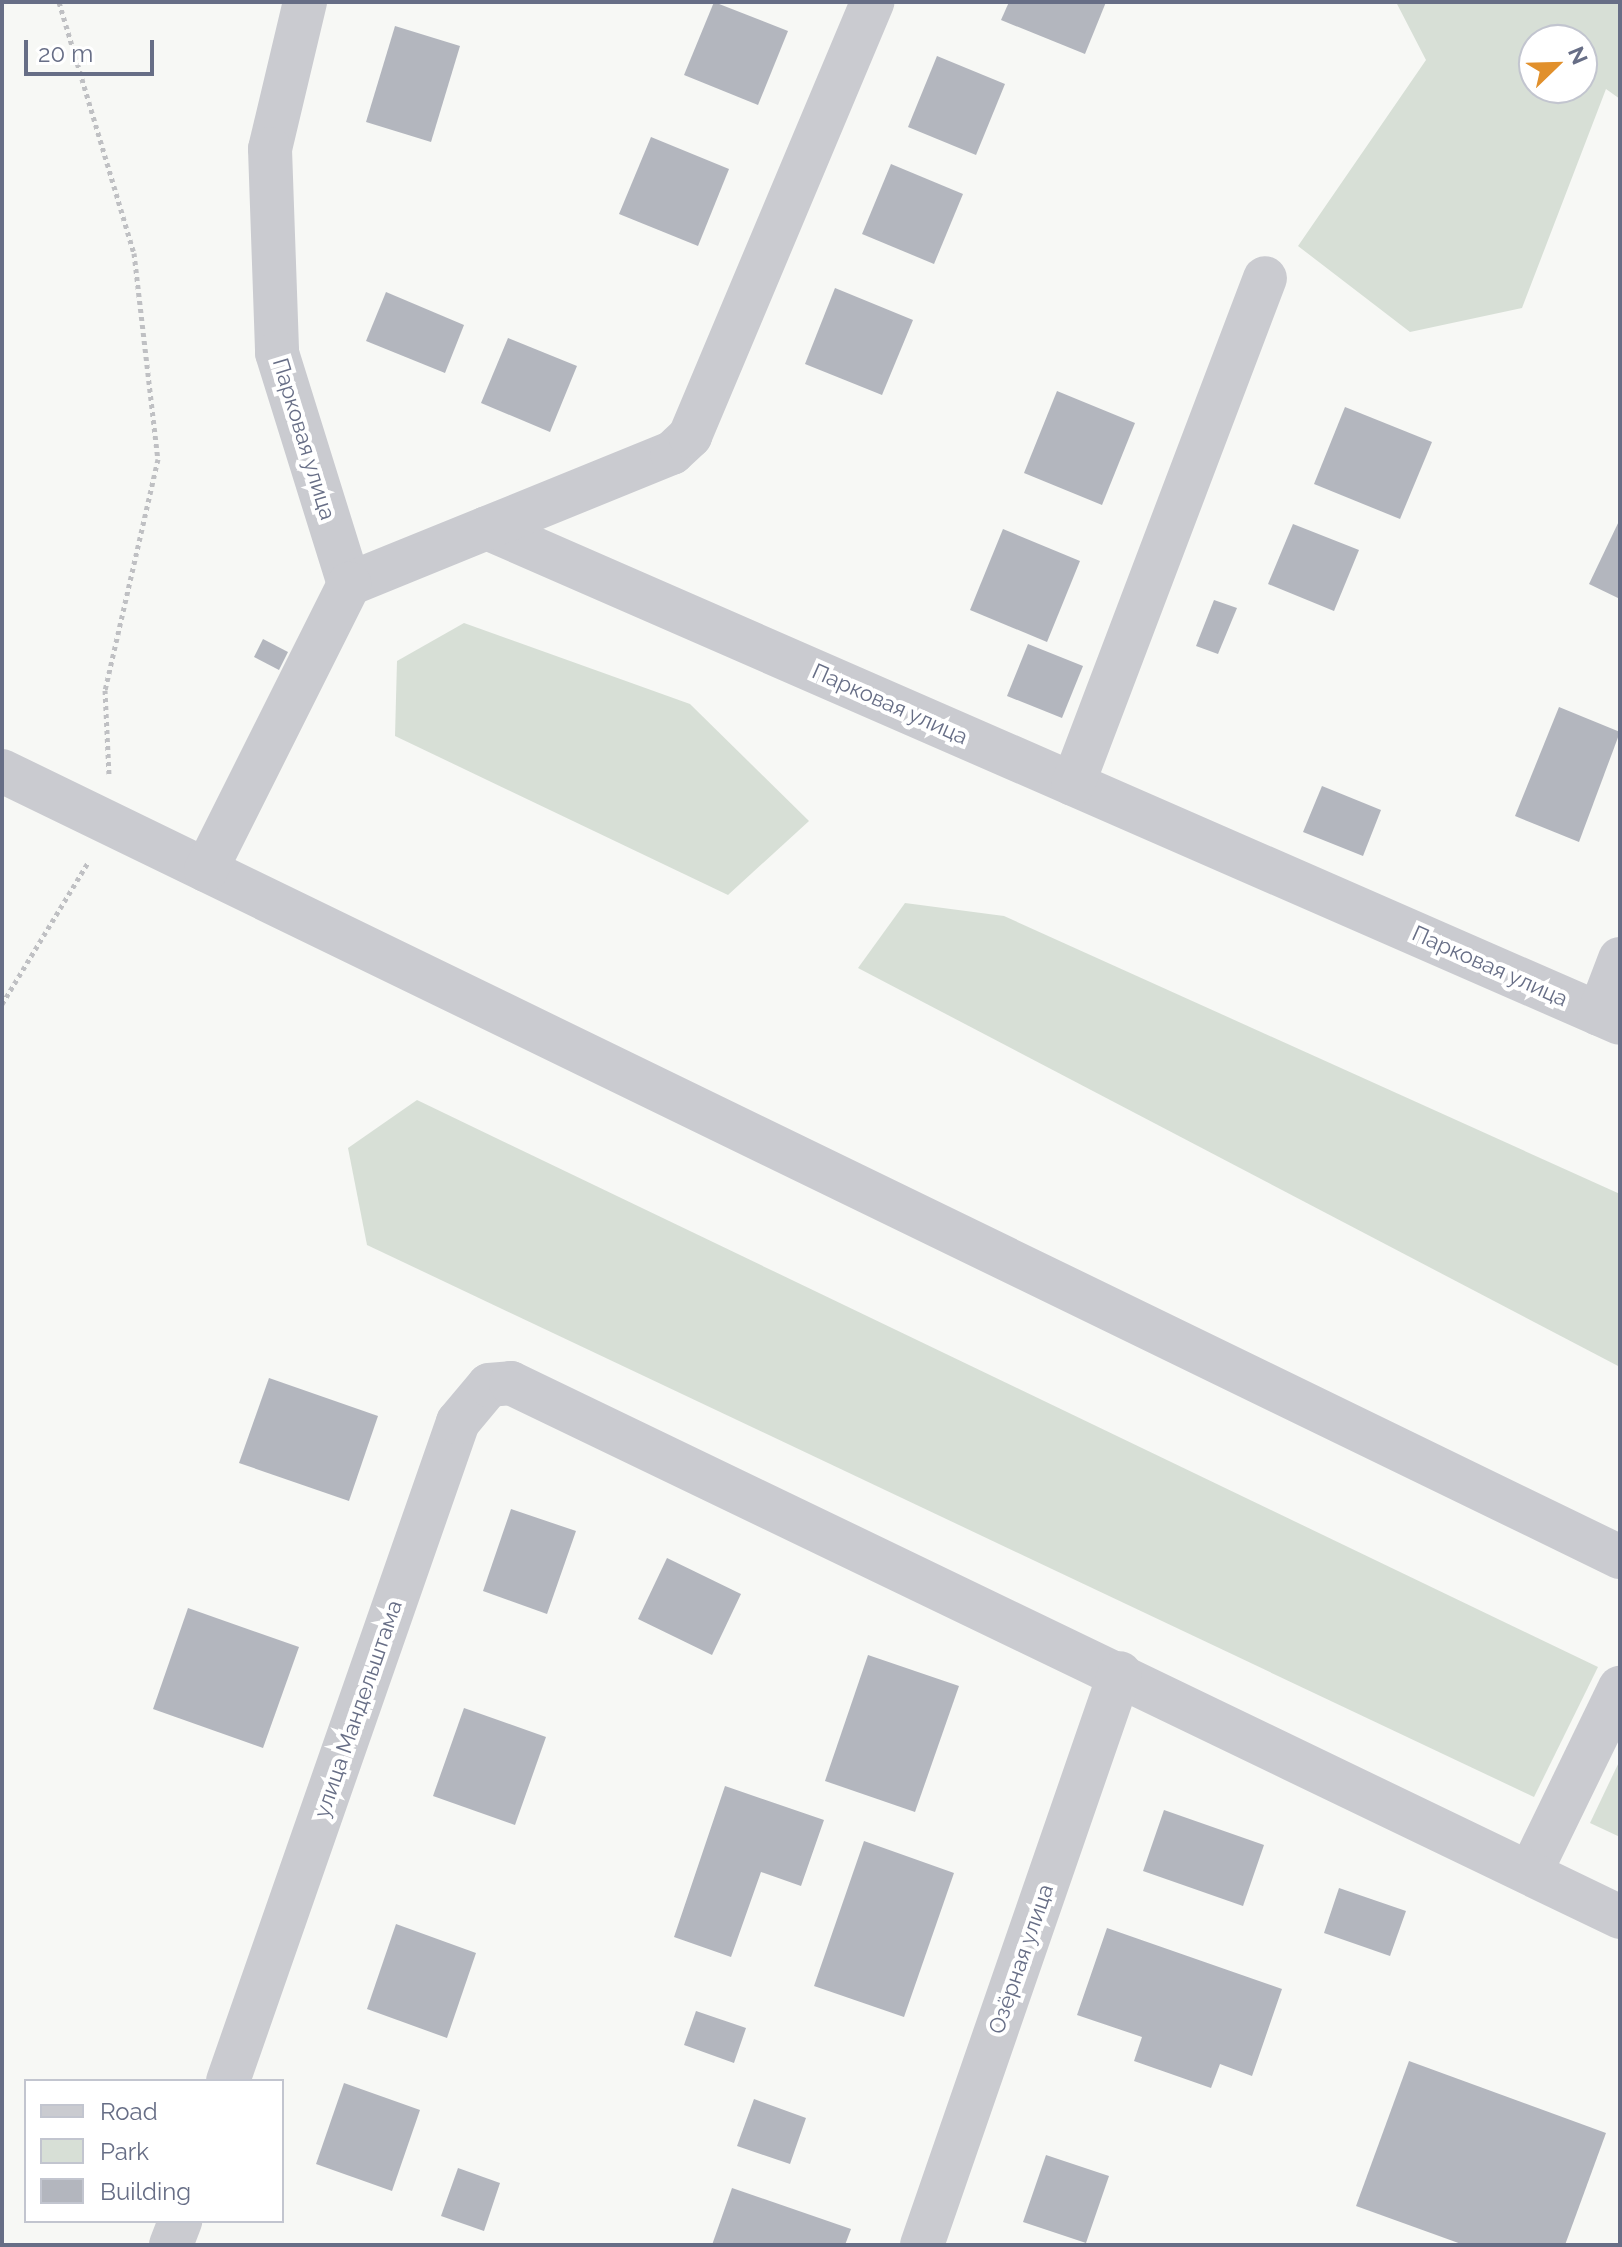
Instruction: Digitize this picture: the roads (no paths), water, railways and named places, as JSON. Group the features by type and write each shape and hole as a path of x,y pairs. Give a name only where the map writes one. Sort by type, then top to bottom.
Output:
{"street":[{"name":"Парковая улица","path":"305,2 270,149 277,353 349,584"},
{"path":"206,870 349,584 672,453 690,436 872,2"},
{"path":"1073,784 1265,278"},
{"name":"Парковая улица","path":"487,528 1609,1019 1620,959"},
{"path":"2,771 1620,1557"},
{"name":"улица Мандельштама","path":"229,2079 458,1422 489,1385 529,1385 1120,1673"},
{"path":"1120,1673 1620,1917"},
{"name":"Озёрная улица","path":"922,2245 1120,1673"},
{"path":"1530,1873 1620,1688"},
{"path":"171,2245 179,2223"}]}
